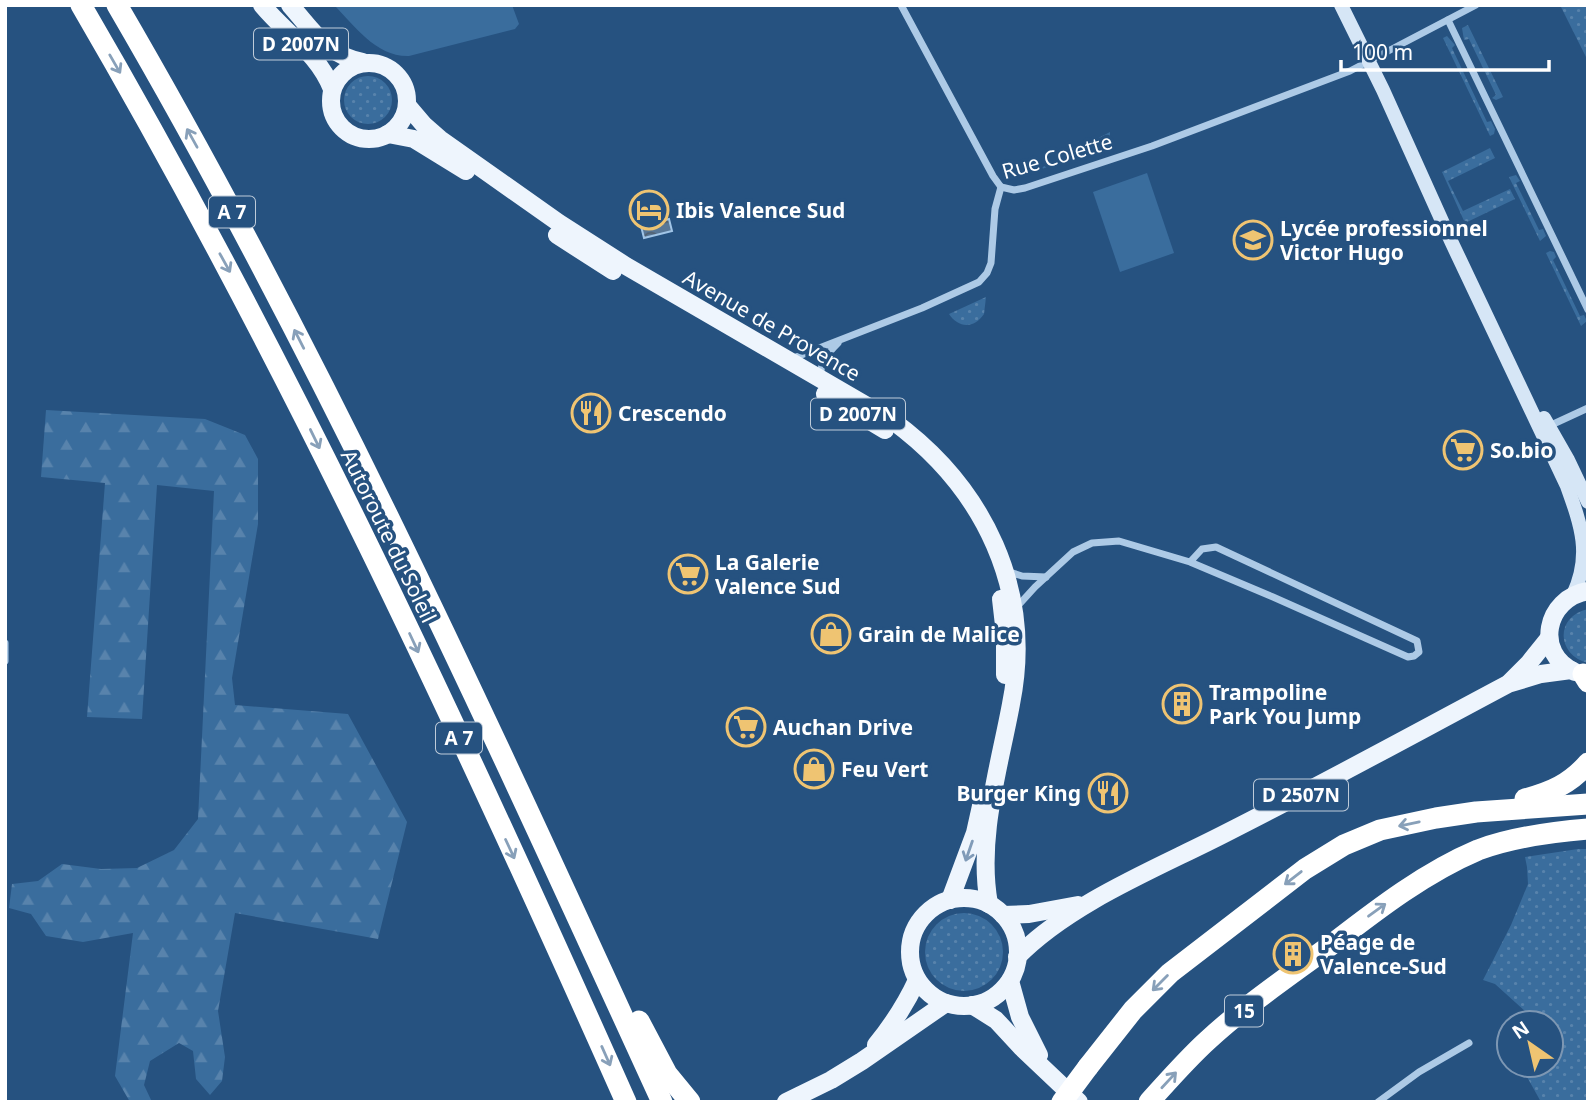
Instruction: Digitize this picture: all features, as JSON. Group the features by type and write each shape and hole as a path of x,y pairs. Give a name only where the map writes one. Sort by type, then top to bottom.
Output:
{"highway":[{"name":"Autoroute du Soleil","path":"81,5 133,94 305,418 483,791 626,1102"},
{"name":"Autoroute du Soleil","path":"117,5 225,197 320,378 502,754 662,1102"},
{"path":"502,754 667,1074 690,1102"},
{"path":"1062,1102 1133,1010 1170,973 1305,869 1344,845 1380,830 1476,812 1554,791 1577,776 1588,763"},
{"path":"1476,812 1588,804"},
{"path":"1563,831 1588,829"},
{"path":"1563,831 1588,838"},
{"name":"15","path":"1149,1102 1209,1039 1378,909 1468,855 1495,844 1563,831"}],"main road":[{"name":"D 2007N","path":"262,5 313,57 332,89"},
{"name":"D 2007N","path":"290,5 336,54 363,62"},
{"path":"1341,5 1567,486 1578,519 1584,552 1580,593 1557,608 1552,618 1549,638 1560,662 1582,675"},
{"path":"363,62 376,63 397,74 407,94 404,117 397,127 376,139 363,139 345,132 338,125 331,108 332,89 344,71 363,62"},
{"name":"Avenue de Provence","path":"407,105 440,139 559,223 625,266 893,421 914,436 950,471 982,518 1004,570 1015,610 1017,669 985,853 985,881 996,909"},
{"name":"Avenue de Provence","path":"388,134 411,138 434,150 586,255 889,433 925,462 950,489 973,522 1000,592 1006,664 1002,700 975,833 950,900"},
{"path":"1510,363 1568,460 1588,502"},
{"name":"D 2507N","path":"1508,684 1530,663 1549,638"},
{"name":"D 2507N","path":"1017,957 1037,936 1092,902 1284,804 1508,684 1541,674 1582,675"},
{"path":"963,898 996,909 1016,936 1017,957 1010,981 987,1001 972,1005 946,1003 929,994 917,980 911,967 911,938 918,923 928,911 950,900 963,898"},
{"name":"D 2507N","path":"996,909 1029,914 1092,902"},
{"path":"862,1061 892,1026 908,1001 917,980"},
{"path":"1010,981 1030,1041 1049,1073"},
{"path":"786,1102 862,1061 946,1003"},
{"path":"972,1005 996,1020 1079,1102"}],"street":[{"path":"901,5 1001,187"},
{"name":"Rue Colette","path":"786,361 922,308 979,282 991,263 995,209 1001,187 1014,190 1025,188 1152,146 1369,61 1476,5"},
{"path":"1448,20 1588,310"},
{"path":"822,380 822,364 828,353 841,341"},
{"path":"1549,427 1588,408"},
{"path":"1015,610 1046,577 1073,552 1084,546 1104,541 1136,544 1190,562 1408,657 1419,652 1418,641 1216,547 1202,549 1190,562"},
{"path":"1004,570 1022,576 1046,577"},
{"path":"5,643 5,661"},
{"path":"1378,1102 1419,1072 1469,1043"}],"green space":[{"path":"334,5 512,5 519,24 515,29 409,56 397,55 367,39"},
{"path":"1560,5 1586,5 1588,61"},
{"path":"1468,25 1503,97 1496,100 1492,98 1496,95 1469,39 1464,40 1462,28"},
{"path":"1447,36 1455,45 1452,48 1487,122 1491,121 1495,129 1490,136 1443,38"},
{"path":"368,76 377,77 385,83 391,91 391,109 385,117 377,123 368,124 359,123 351,117 345,109 344,100 345,91 351,83 359,77"},
{"path":"1110,132 1110,145 1039,170 1039,169"},
{"path":"1490,148 1495,158 1448,181 1463,211 1510,189 1515,199 1465,223 1442,172"},
{"path":"1147,173 1174,253 1120,272 1093,192"},
{"path":"1516,175 1520,181 1516,183 1539,230 1543,229 1546,236 1540,241 1509,177"},
{"path":"1554,252 1556,257 1553,260 1580,316 1584,315 1587,321 1581,326 1546,253"},
{"path":"986,297 984,314 976,322 961,324 949,314"},
{"path":"46,410 205,419 245,435 258,459 258,524 232,678 235,705 348,714 407,822 378,939 235,913 218,1011 225,1057 222,1081 210,1095 196,1079 193,1051 179,1043 150,1061 144,1085 152,1102 130,1102 115,1076 133,933 83,942 46,936 31,914 9,908 12,884 38,881 62,864 101,869 137,868 174,850 198,819 214,491 157,485 142,719 87,717 105,483 41,477"},
{"path":"1588,609 1588,663 1577,659 1570,652 1564,636 1570,619"},
{"path":"1588,849 1588,1102 1541,1102 1528,1079 1565,1079 1565,1009 1523,1009 1495,984 1483,980 1528,884 1525,857"},
{"path":"956,913 972,913 986,919 997,930 1003,944 1003,960 997,974 986,985 972,991 956,991 942,985 931,974 925,960 925,944 931,930 942,919"}],"water":[{"path":"669,219 672,231 644,238 641,226"}],"place":[{"name":"Ibis Valence Sud","path":"649,210"},
{"name":"Lycée professionnel Victor Hugo","path":"1253,240"},
{"name":"Crescendo","path":"591,413"},
{"name":"So.bio","path":"1463,450"},
{"name":"La Galerie Valence Sud","path":"688,574"},
{"name":"Grain de Malice","path":"831,634"},
{"name":"Trampoline Park You Jump","path":"1182,704"},
{"name":"Auchan Drive","path":"746,727"},
{"name":"Feu Vert","path":"814,769"},
{"name":"Burger King","path":"1108,793"},
{"name":"Péage de Valence-Sud","path":"1293,954"}]}
